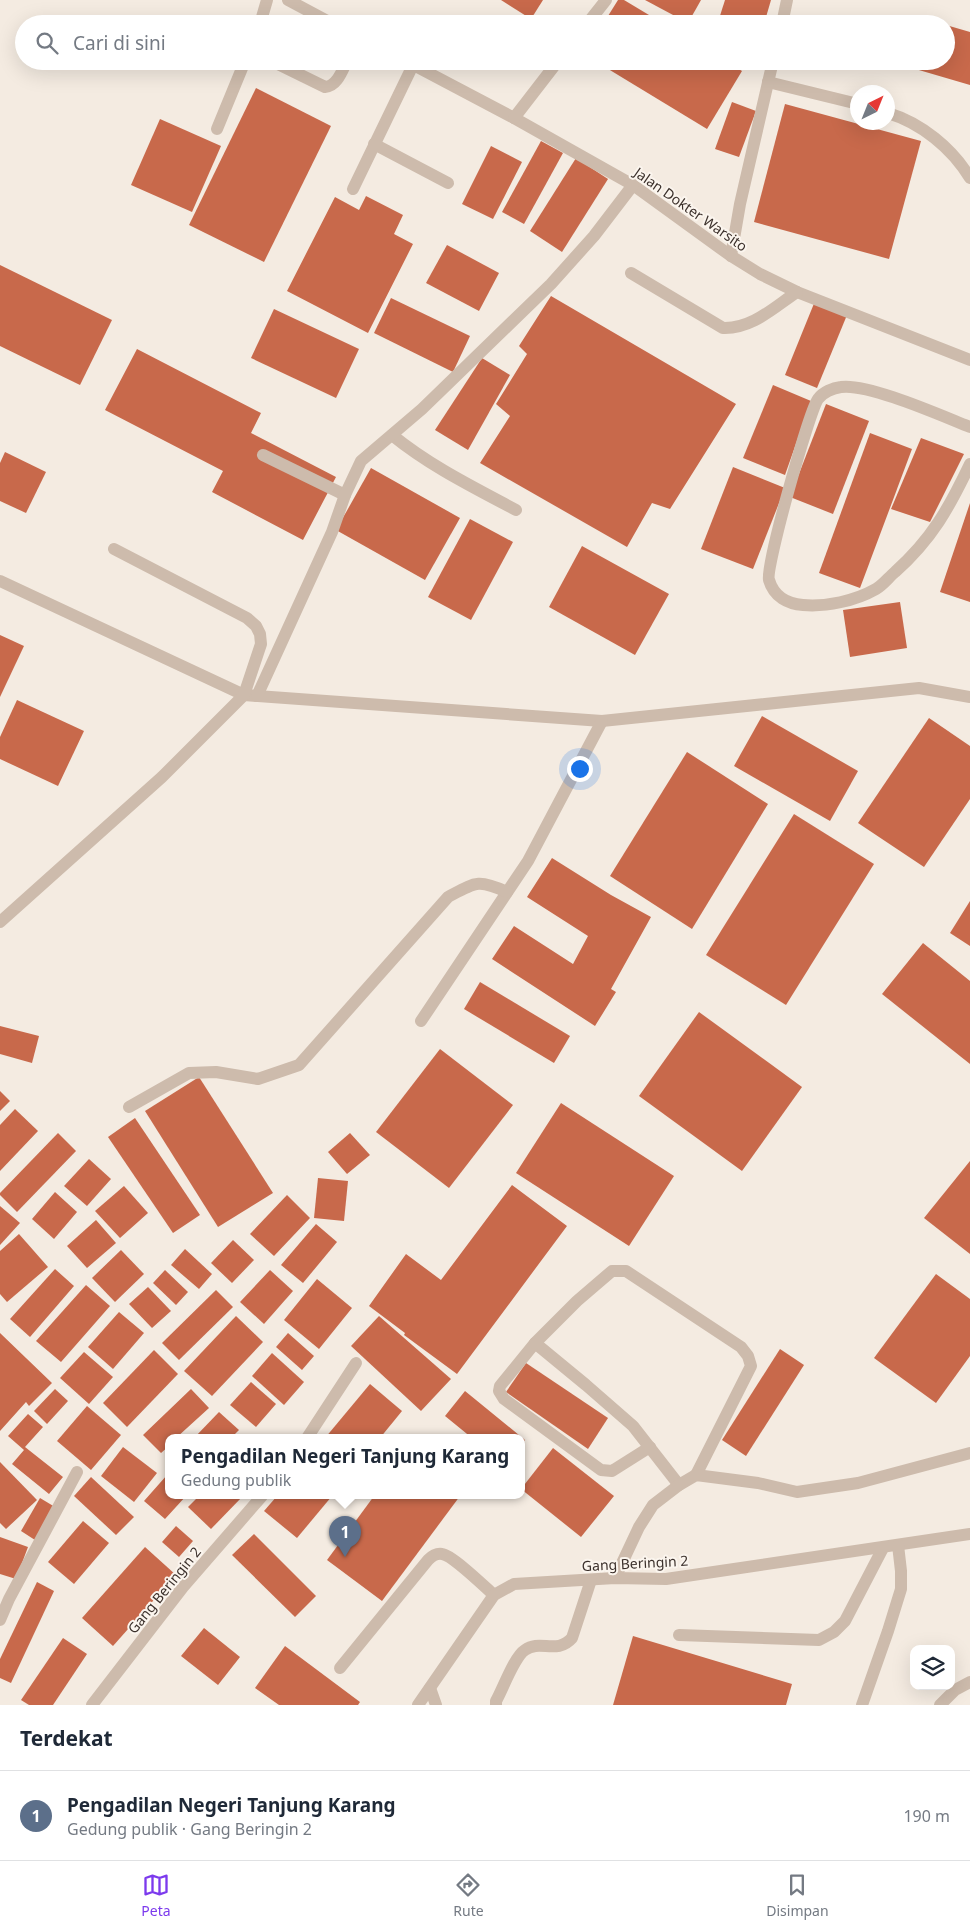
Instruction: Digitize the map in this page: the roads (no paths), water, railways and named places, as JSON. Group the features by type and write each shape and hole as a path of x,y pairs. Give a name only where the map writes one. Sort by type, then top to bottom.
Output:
{"street":[{"path":"263,15 267,0"},
{"path":"288,0 317,15"},
{"path":"594,15 606,0"},
{"path":"784,15 787,0"},
{"path":"217,129 241,70"},
{"path":"290,70 325,87 335,84 342,70"},
{"path":"352,189 407,70"},
{"name":"Jalan Dokter Warsito","path":"423,70 514,118 633,186 730,256 760,274 797,292 970,360"},
{"path":"514,118 551,70"},
{"path":"730,256 771,70"},
{"path":"768,82 850,102"},
{"path":"895,115 927,131 952,155 970,178"},
{"path":"374,144 448,183"},
{"path":"257,696 332,532 345,495 361,461 422,409 550,284 594,236 633,186"},
{"path":"631,273 722,328 736,328 748,325 797,292"},
{"path":"970,427 908,403 861,388 841,387 826,391 818,399 813,409 793,472 777,536 768,579 776,593 789,604 816,606 850,599 876,589 926,541 940,522 970,464"},
{"path":"392,436 431,464 516,510"},
{"path":"263,455 345,495"},
{"path":"0,922 162,777 244,695 261,644 260,634 256,626 247,618 114,549"},
{"path":"0,581 244,695 602,721 919,688 970,697"},
{"path":"421,1021 528,860 602,721"},
{"path":"129,1107 189,1073 216,1072 258,1079 299,1065 448,897 475,882 491,885 507,892"},
{"path":"615,1578 639,1527 653,1505 679,1485 696,1475 751,1366 748,1356 741,1347 626,1271 612,1271 577,1301 534,1343 498,1391 504,1399 601,1470 612,1471 650,1447"},
{"path":"534,1343 634,1426 679,1485"},
{"path":"310,1434 356,1363"},
{"path":"696,1475 758,1483 797,1492 858,1484 970,1453"},
{"path":"0,1620 9,1599 76,1472"},
{"name":"Gang Beringin 2","path":"92,1705 183,1587 259,1499"},
{"name":"Gang Beringin 2","path":"418,1705 494,1595 514,1584 615,1578 666,1579 970,1534"},
{"path":"862,1705 901,1589 898,1545"},
{"path":"679,1636 819,1640 834,1632 845,1621 883,1548"},
{"path":"340,1668 428,1560 436,1554 444,1554 453,1560 494,1595"},
{"path":"496,1705 496,1701 524,1650 538,1647 560,1647 572,1638 591,1580"},
{"path":"940,1705 955,1690 970,1682"},
{"path":"430,1688 436,1705"}],"place":[{"name":"Pengadilan Negeri Tanjung Karang","path":"345,1557"}]}
